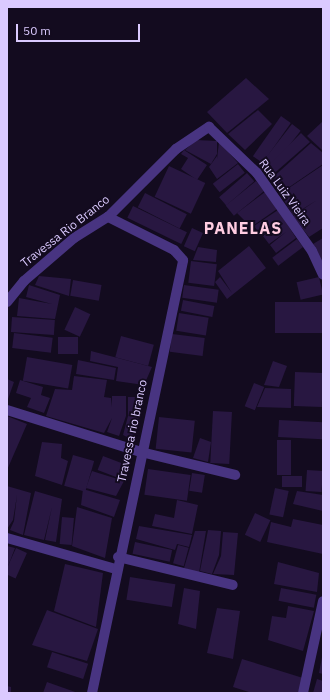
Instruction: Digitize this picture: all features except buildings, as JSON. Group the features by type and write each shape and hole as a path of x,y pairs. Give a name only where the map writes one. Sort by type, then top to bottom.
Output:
{"street":[{"name":"Travessa Rio Branco","path":"7,302 24,281 63,248 108,217 176,149 209,127 217,131"},
{"name":"Rua Luiz Vieira","path":"217,131 257,173 312,252 323,275"},
{"name":"Travessa rio branco","path":"92,693 118,557 183,260 174,250 108,217"},
{"name":"Travessa rio branco","path":"7,410 141,452 235,475"},
{"path":"7,538 116,569"},
{"path":"118,557 233,585"},
{"path":"303,693 323,601"}],"district":[{"name":"PANELAS","path":"243,228"}]}
